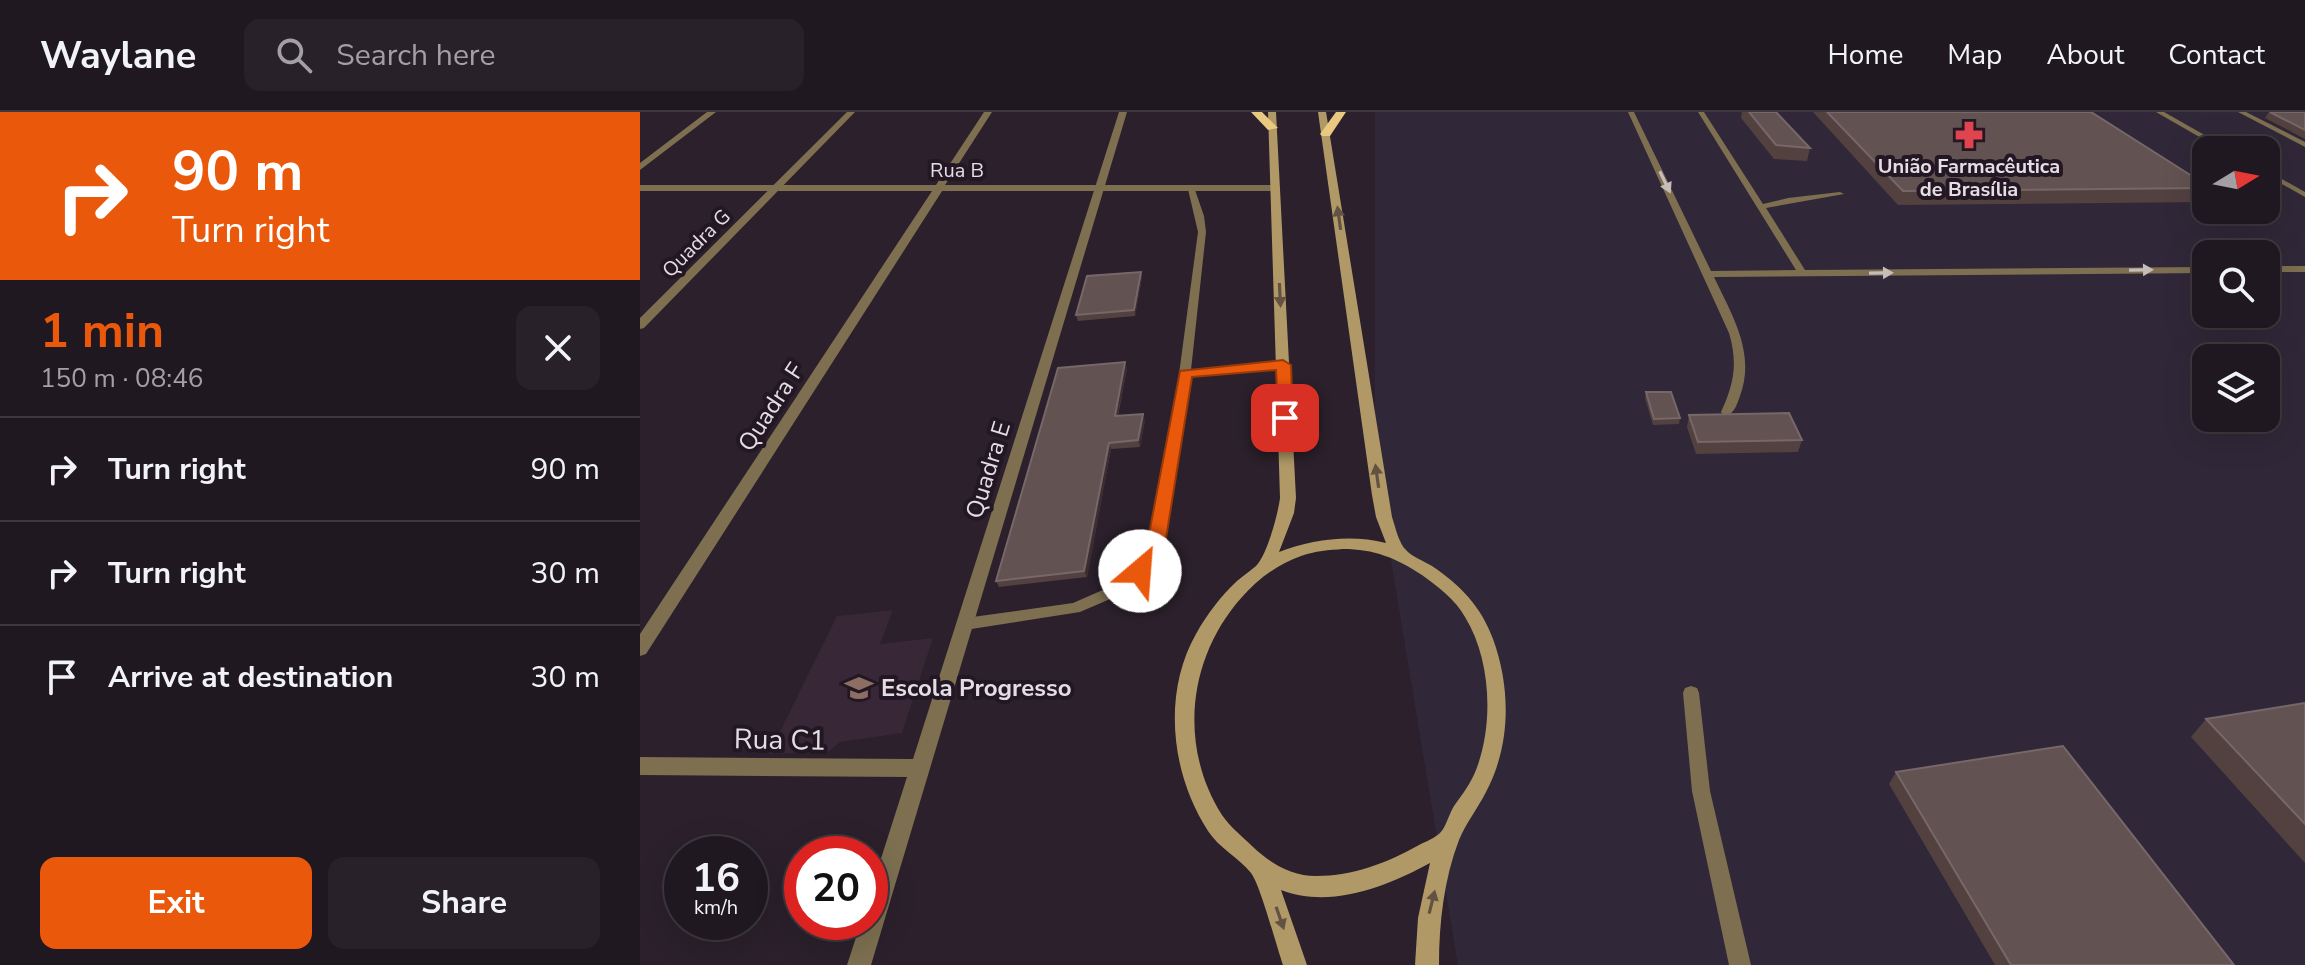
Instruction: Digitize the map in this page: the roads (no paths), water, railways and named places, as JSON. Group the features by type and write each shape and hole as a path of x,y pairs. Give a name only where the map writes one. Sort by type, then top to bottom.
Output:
{"highway":[{"path":"1256,112 1272,128"},
{"path":"1326,134 1341,112"}],"main road":[{"path":"1266,564 1286,513 1288,498 1272,112"},
{"path":"1322,112 1380,495 1384,517 1397,550"},
{"path":"1295,965 1263,872 1215,824 1192,774 1183,730 1185,690 1198,642 1225,601 1266,564 1302,549 1334,543 1367,544 1397,550 1442,581 1467,604 1483,636 1491,672 1496,712 1485,774 1448,840 1427,923 1427,965"},
{"path":"1263,872 1310,888 1366,881 1413,862 1448,840"}],"street":[{"path":"640,167 712,112"},
{"name":"Quadra G","path":"640,325 851,112"},
{"name":"Quadra F","path":"640,649 988,112"},
{"name":"Quadra E","path":"859,965 1123,112"},
{"name":"Rua B","path":"640,188 1275,188"},
{"name":"Rua C1","path":"640,766 920,768"}],"lane":[{"path":"1631,112 1709,274 1741,351 1741,383 1727,412"},
{"path":"1701,112 1803,274"},
{"path":"2159,112 2202,136"},
{"path":"2241,112 2305,145"},
{"path":"2280,180 2305,195"},
{"path":"965,624 1075,608 1126,586 1154,557 1185,374 1202,232 1190,187"},
{"path":"1761,207 1788,200 1840,194"},
{"path":"2280,269 2305,269"},
{"path":"1709,274 2192,270"},
{"path":"1185,374 1283,365"},
{"path":"1691,693 1701,791 1740,965"}],"place":[{"name":"União Farmacêutica de Brasília","path":"1969,135"},
{"name":"Escola Progresso","path":"859,688"}]}
